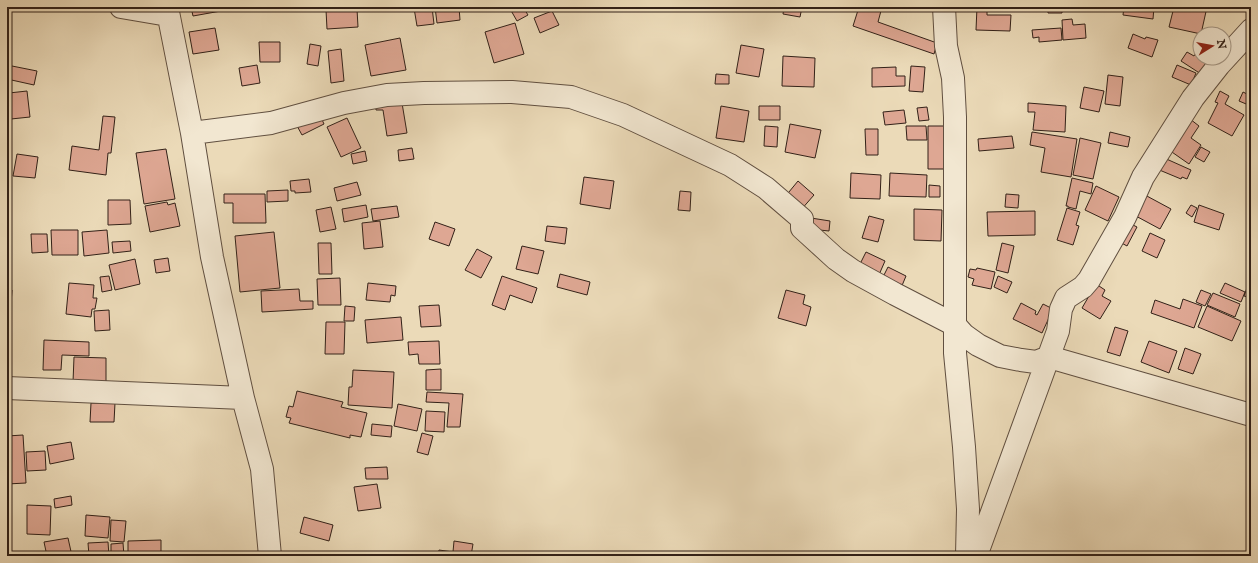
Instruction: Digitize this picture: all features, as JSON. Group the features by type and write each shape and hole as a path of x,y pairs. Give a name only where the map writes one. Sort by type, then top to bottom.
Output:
{"street":[{"path":"121,7 168,11 192,133 212,257 243,398 262,469 270,556"},
{"path":"944,7 946,46 953,78 956,117 954,353 960,395 968,501 967,556"},
{"path":"976,556 1049,357 1058,331 1061,309 1066,298 1083,287 1089,280 1125,217 1143,177 1189,104 1219,66 1251,30"},
{"path":"192,133 271,123 344,103 387,95 512,92 571,97 622,115 730,165 766,188 793,211 802,219 802,228 836,259 853,271 955,325 964,336 1000,356 1036,362 1049,357 1251,415"},
{"path":"7,388 243,398"}],"building":[{"path":"191,7 231,7 232,9 193,16"},
{"path":"396,7 410,7 410,11 396,11"},
{"path":"432,7 434,24 417,26 414,8"},
{"path":"435,7 459,7 460,20 437,23"},
{"path":"509,7 523,7 528,15 517,21"},
{"path":"784,7 802,7 800,17 783,14"},
{"path":"859,7 882,7 878,22 937,43 934,54 853,26"},
{"path":"977,7 987,7 987,15 1011,15 1010,31 976,30"},
{"path":"1048,7 1062,7 1062,13 1048,13"},
{"path":"1124,7 1154,7 1153,19 1123,15"},
{"path":"1174,7 1207,7 1203,26 1192,26 1192,32 1169,27"},
{"path":"357,9 358,27 327,29 326,10"},
{"path":"552,11 559,25 540,33 534,18"},
{"path":"1072,19 1073,25 1085,24 1086,38 1063,40 1062,20"},
{"path":"515,23 524,54 494,63 485,32"},
{"path":"215,28 219,50 193,54 189,32"},
{"path":"1061,28 1062,40 1039,42 1039,37 1033,38 1032,30"},
{"path":"1133,34 1145,39 1146,37 1158,40 1152,57 1128,48"},
{"path":"400,38 406,70 371,76 365,45"},
{"path":"259,42 280,42 280,62 260,62"},
{"path":"310,44 321,46 318,66 307,64"},
{"path":"741,45 764,49 759,77 736,73"},
{"path":"341,49 344,81 331,83 328,51"},
{"path":"1187,52 1192,55 1192,66 1206,66 1201,74 1181,61"},
{"path":"783,56 815,58 814,87 782,86"},
{"path":"7,65 37,71 34,85 7,79"},
{"path":"257,65 260,83 242,86 239,68"},
{"path":"1177,65 1196,73 1191,85 1172,77"},
{"path":"911,66 925,67 923,92 909,91"},
{"path":"896,67 896,76 905,76 905,86 872,87 872,68"},
{"path":"716,74 729,75 729,84 715,84"},
{"path":"1108,75 1123,77 1120,106 1105,104"},
{"path":"1084,87 1104,91 1099,112 1080,108"},
{"path":"27,91 30,117 11,119 9,93"},
{"path":"1220,91 1229,96 1225,104 1244,115 1232,136 1208,123 1218,103 1215,102"},
{"path":"1243,92 1251,96 1251,106 1239,101"},
{"path":"401,97 407,133 387,136 383,110 376,110 375,102"},
{"path":"1028,103 1066,106 1065,132 1033,130 1035,112 1028,112"},
{"path":"721,106 749,111 744,142 716,138"},
{"path":"759,106 780,106 780,120 759,120"},
{"path":"927,107 929,120 919,121 917,108"},
{"path":"904,110 906,123 885,125 883,112"},
{"path":"319,113 324,124 302,135 296,124"},
{"path":"103,116 115,117 111,153 108,153 106,175 69,170 72,146 99,150"},
{"path":"347,118 361,148 341,157 327,127"},
{"path":"1190,119 1199,126 1191,138 1201,145 1189,164 1169,150"},
{"path":"790,124 821,130 815,158 785,152"},
{"path":"765,126 778,127 777,147 764,146"},
{"path":"906,126 926,126 927,140 907,140"},
{"path":"928,126 948,126 947,169 928,169"},
{"path":"865,129 878,129 878,155 866,155"},
{"path":"1032,132 1077,139 1071,177 1041,172 1045,148 1030,145"},
{"path":"1110,132 1130,137 1128,147 1108,143"},
{"path":"1012,136 1014,148 979,151 978,139"},
{"path":"1080,138 1101,143 1093,179 1073,175"},
{"path":"1201,147 1210,152 1204,162 1195,157"},
{"path":"412,148 414,159 399,161 398,150"},
{"path":"166,149 175,199 144,204 136,153"},
{"path":"365,151 367,161 353,164 351,154"},
{"path":"17,154 38,157 35,178 13,176"},
{"path":"1162,157 1191,170 1187,179 1182,177 1181,179 1157,169"},
{"path":"851,173 881,175 880,199 850,198"},
{"path":"890,173 927,175 926,197 889,196"},
{"path":"584,177 614,181 610,209 580,204"},
{"path":"1072,178 1093,183 1091,194 1080,191 1076,209 1066,206"},
{"path":"309,179 311,192 295,193 295,191 291,191 290,181"},
{"path":"798,181 814,195 800,211 784,198"},
{"path":"357,182 361,195 337,201 334,188"},
{"path":"929,185 940,186 940,197 929,197"},
{"path":"1096,186 1119,197 1108,221 1085,210"},
{"path":"288,190 288,201 267,202 267,191"},
{"path":"680,191 691,192 690,211 678,210"},
{"path":"224,194 265,194 266,223 233,223 233,203 224,203"},
{"path":"1006,194 1019,195 1018,208 1005,207"},
{"path":"1145,195 1171,209 1160,229 1134,215"},
{"path":"108,200 130,200 131,224 108,225"},
{"path":"167,202 168,205 175,203 180,226 150,232 145,206"},
{"path":"366,205 368,217 344,222 342,209"},
{"path":"1191,205 1197,208 1192,217 1186,213"},
{"path":"1199,205 1224,214 1219,230 1194,222"},
{"path":"397,206 399,217 373,221 371,209"},
{"path":"331,207 336,229 320,232 316,210"},
{"path":"1067,208 1080,212 1076,225 1079,226 1073,245 1057,240"},
{"path":"914,209 942,210 941,241 914,240"},
{"path":"1035,211 1035,235 988,236 987,212"},
{"path":"869,216 884,220 878,242 862,238"},
{"path":"811,218 830,221 829,231 810,229"},
{"path":"380,221 383,247 364,249 362,223"},
{"path":"435,222 455,229 449,246 429,239"},
{"path":"1127,222 1137,227 1127,246 1118,241"},
{"path":"547,226 567,228 565,244 545,241"},
{"path":"51,230 78,230 78,255 52,255"},
{"path":"107,230 109,253 84,256 82,232"},
{"path":"274,232 280,288 240,292 235,236"},
{"path":"1150,233 1165,240 1157,258 1142,251"},
{"path":"31,234 47,234 48,252 32,253"},
{"path":"130,241 131,251 113,253 112,242"},
{"path":"318,243 331,243 332,274 319,274"},
{"path":"1002,243 1014,246 1008,273 996,270"},
{"path":"522,246 544,251 538,274 516,269"},
{"path":"477,249 492,257 481,278 465,270"},
{"path":"866,252 885,261 878,277 858,268"},
{"path":"168,258 170,271 156,273 154,260"},
{"path":"135,259 140,284 115,290 109,265"},
{"path":"888,267 906,276 901,288 882,279"},
{"path":"977,268 995,272 991,289 972,285 974,279 968,277 970,269 976,270"},
{"path":"560,274 590,282 587,295 557,287"},
{"path":"109,276 112,290 102,292 100,277"},
{"path":"502,276 537,288 532,303 510,295 505,310 492,305"},
{"path":"998,276 1012,282 1007,293 994,287"},
{"path":"1251,277 1251,298 1244,296"},
{"path":"340,278 341,305 318,305 317,279"},
{"path":"69,283 94,285 93,298 97,298 95,309 92,309 91,317 66,314"},
{"path":"368,283 396,286 395,296 391,295 390,302 366,300"},
{"path":"1225,283 1245,292 1241,302 1220,293"},
{"path":"1096,284 1105,290 1102,296 1111,301 1100,319 1082,308"},
{"path":"299,289 300,301 313,301 313,309 262,312 261,291"},
{"path":"7,290 12,290 9,332 7,332"},
{"path":"786,290 805,295 803,304 811,307 806,326 778,318"},
{"path":"1201,290 1211,294 1205,306 1196,302"},
{"path":"1213,293 1240,304 1235,317 1207,305"},
{"path":"1183,299 1202,306 1194,328 1151,313 1155,300 1180,309"},
{"path":"1021,303 1036,311 1035,314 1037,315 1043,304 1053,309 1042,333 1013,319"},
{"path":"439,305 441,326 421,327 419,306"},
{"path":"345,306 355,307 354,321 344,321"},
{"path":"1207,306 1241,321 1232,341 1198,327"},
{"path":"109,310 110,330 95,331 94,311"},
{"path":"401,317 403,340 367,343 365,320"},
{"path":"326,322 345,322 344,354 325,354"},
{"path":"1115,327 1128,331 1120,356 1107,352"},
{"path":"44,340 89,342 89,356 62,355 61,370 43,370"},
{"path":"439,341 440,364 419,364 418,354 409,355 408,342"},
{"path":"1149,341 1177,351 1169,373 1141,362"},
{"path":"1185,348 1201,354 1193,374 1178,369"},
{"path":"74,357 106,358 106,382 73,382"},
{"path":"441,369 441,390 426,390 426,370"},
{"path":"353,370 394,372 392,408 348,405 349,387 352,387"},
{"path":"297,391 343,402 341,407 367,413 361,437 350,435 350,438 289,423 291,418 286,417 289,406 293,407"},
{"path":"427,392 463,394 460,427 447,427 449,403 426,402"},
{"path":"91,403 115,403 114,422 90,422"},
{"path":"398,404 422,409 417,431 394,426"},
{"path":"426,411 445,412 444,432 425,431"},
{"path":"372,424 392,426 391,437 371,435"},
{"path":"422,433 433,436 428,455 417,452"},
{"path":"23,435 26,483 7,484 7,436"},
{"path":"71,442 74,459 50,464 47,446"},
{"path":"45,451 46,470 27,471 26,452"},
{"path":"387,467 388,479 366,479 365,468"},
{"path":"377,484 381,508 358,511 354,487"},
{"path":"71,496 72,505 55,508 54,499"},
{"path":"27,505 51,506 50,535 27,534"},
{"path":"86,515 110,517 108,538 85,536"},
{"path":"304,517 333,525 329,541 300,533"},
{"path":"111,520 126,521 124,542 110,541"},
{"path":"68,538 72,556 47,556 44,542"},
{"path":"161,540 161,556 128,556 128,541"},
{"path":"454,541 473,544 471,556 438,556 439,550 453,552"},
{"path":"108,542 109,556 89,556 88,543"},
{"path":"123,543 124,556 111,556 111,544"}]}
